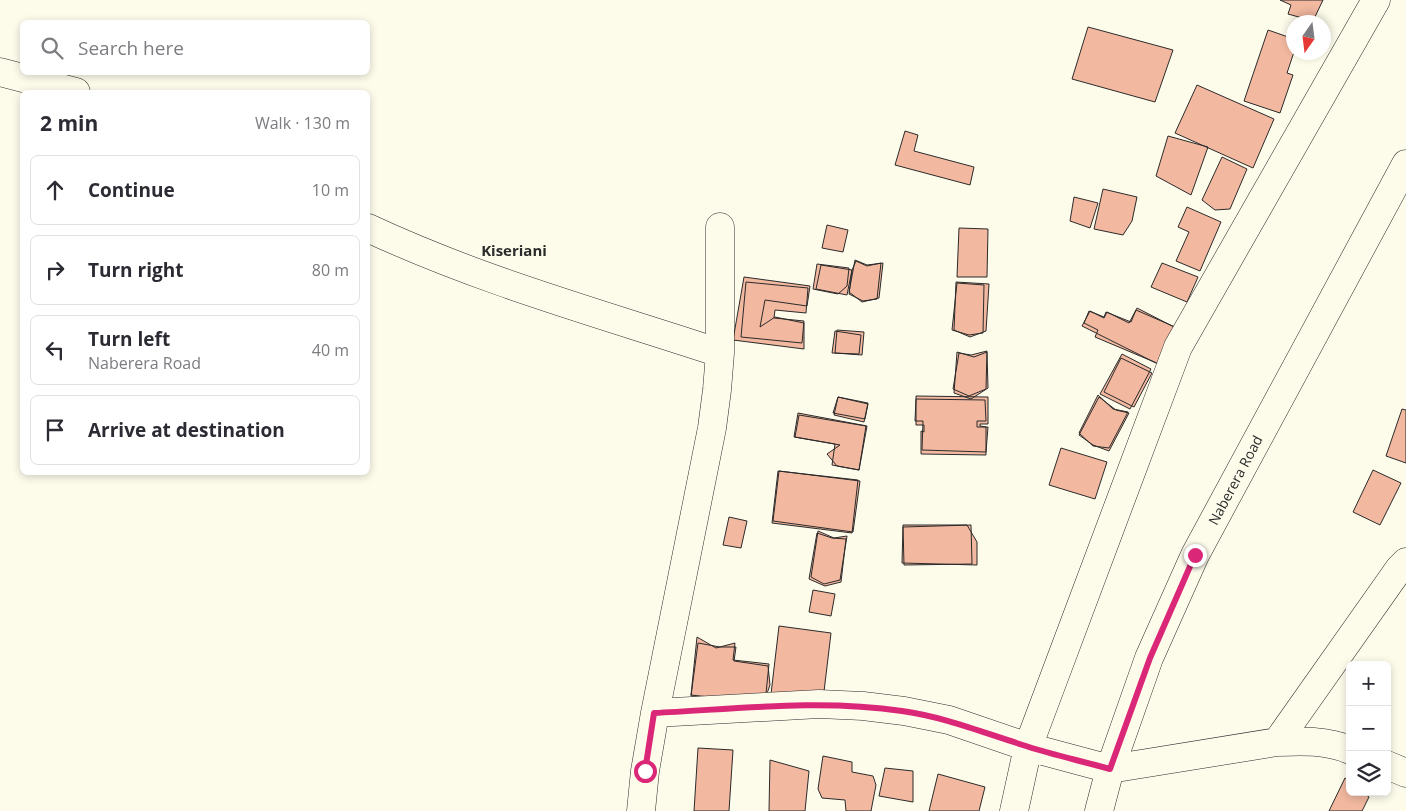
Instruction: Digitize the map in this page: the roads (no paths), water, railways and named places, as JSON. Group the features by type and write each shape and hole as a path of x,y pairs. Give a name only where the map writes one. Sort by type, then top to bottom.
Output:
{"street":[{"path":"1014,811 1028,747 1178,347 1376,0"},
{"path":"0,72 68,90"},
{"name":"Naberera Road","path":"1100,811 1110,769 1150,658 1195,555 1406,164"},
{"path":"641,811 654,713 712,428 718,390 720,353 720,227"},
{"path":"370,229 479,275 720,353"},
{"path":"1277,742 1399,569 1406,562"},
{"path":"654,713 819,704 863,706 904,711 949,720 1028,747 1110,769 1277,742 1317,742 1346,749"},
{"path":"1391,767 1406,773"}],"district":[{"name":"Kiseriani","path":"514,250"}]}
